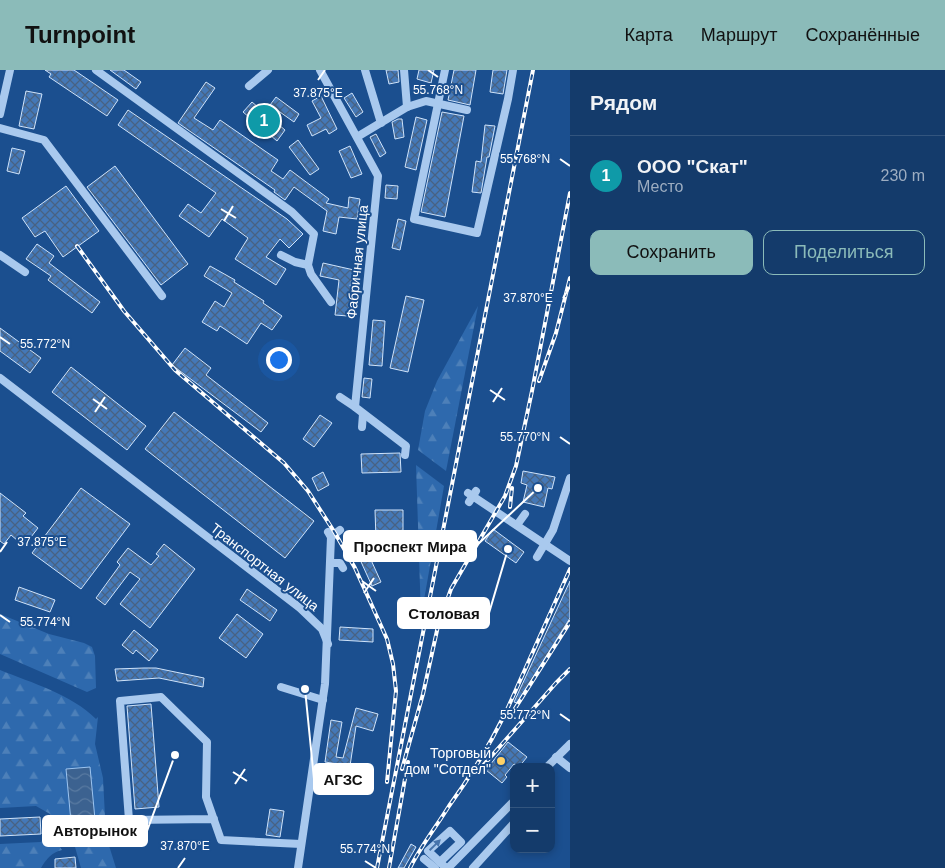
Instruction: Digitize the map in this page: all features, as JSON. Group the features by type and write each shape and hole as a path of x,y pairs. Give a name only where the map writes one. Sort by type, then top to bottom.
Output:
{"street":[{"path":"0,114 1,100 10,70"},
{"path":"96,70 292,212 314,234 308,265 311,274 331,302"},
{"path":"249,86 268,70"},
{"name":"Фабричная улица","path":"320,70 378,176 360,327 355,408"},
{"path":"365,70 381,123"},
{"path":"404,70 407,107"},
{"path":"445,70 414,219 477,234 513,70"},
{"path":"357,137 407,107 426,101 467,110"},
{"path":"0,128 44,140 162,296"},
{"path":"281,255 295,262 308,265"},
{"path":"0,256 25,272"},
{"name":"Транспортная улица","path":"0,378 300,608 322,629 328,644"},
{"path":"340,397 405,446"},
{"path":"362,427 363,414"},
{"path":"537,557 546,545 553,530 570,478"},
{"path":"471,496 570,561"},
{"path":"517,526 525,514"},
{"path":"298,868 321,723 328,644 331,563 330,535 340,530"},
{"path":"331,563 340,563 343,568"},
{"path":"281,687 323,700"},
{"path":"214,819 129,820 120,701 161,697 207,742 206,797 214,819 221,840 301,844"},
{"path":"310,720 321,723"},
{"path":"551,763 570,744"},
{"path":"556,757 570,768"},
{"path":"424,860 442,867 510,801"},
{"path":"473,868 510,827"}],"green space":[{"path":"478,306 446,471 418,450 425,411 437,381"},
{"path":"416,465 444,486 421,617"},
{"path":"0,614 49,634 84,643 92,647 95,656 96,688 87,692 0,654"},
{"path":"0,670 63,696 86,710 96,719 98,717 95,744 103,778 106,836 116,868 81,868 75,847 50,814 36,806 0,808"},
{"path":"49,834 62,850 50,856 41,868 0,868 0,844 41,842"}],"water":[{"path":"90,767 96,830 72,832 66,769"}],"building":[{"path":"45,70 74,70 118,100 107,116 49,77 51,74"},
{"path":"110,70 124,70 141,82 136,89"},
{"path":"386,70 398,70 399,82 389,84"},
{"path":"419,70 434,70 431,83 417,79"},
{"path":"454,70 476,70 470,105 448,100"},
{"path":"493,70 507,70 503,94 490,92"},
{"path":"206,82 215,88 194,118 213,130 220,120 278,160 271,171 283,179 290,170 329,199 326,203 348,208 349,197 360,199 357,219 339,217 336,234 323,231 327,211 294,187 285,200 274,192 275,190 178,123"},
{"path":"26,91 42,94 34,129 19,126"},
{"path":"352,93 363,112 356,117 344,98"},
{"path":"321,96 337,129 329,134 326,129 312,136 307,125 321,118 312,101"},
{"path":"276,97 299,114 294,122 270,105"},
{"path":"252,102 285,130 277,141 243,112"},
{"path":"128,110 287,219 303,234 289,248 280,239 266,257 286,269 276,285 235,259 248,238 222,219 209,237 179,216 188,204 201,213 216,193 118,125"},
{"path":"442,112 464,116 445,217 421,212"},
{"path":"416,117 427,120 416,170 405,167"},
{"path":"402,119 404,137 395,139 392,122"},
{"path":"485,125 495,126 481,193 472,192 476,161 481,162"},
{"path":"376,134 386,153 380,157 370,137"},
{"path":"298,140 319,169 310,175 289,147"},
{"path":"350,146 362,174 351,178 339,151"},
{"path":"12,148 25,151 19,174 7,171"},
{"path":"115,166 188,264 161,285 87,187"},
{"path":"386,185 398,186 397,199 385,198"},
{"path":"66,186 99,231 63,257 45,231 35,237 22,218"},
{"path":"398,219 406,221 400,250 392,248"},
{"path":"37,244 54,256 49,263 100,302 92,313 48,280 51,276 26,259"},
{"path":"323,263 354,270 350,286 348,316 335,315 339,280 320,276"},
{"path":"210,266 235,280 234,282 264,301 263,303 282,316 272,330 261,323 247,344 220,326 217,331 202,322 215,301 224,307 232,293 204,276"},
{"path":"406,296 424,300 408,372 390,368"},
{"path":"373,320 385,321 382,366 369,365"},
{"path":"0,328 41,358 30,373 0,351"},
{"path":"185,348 211,368 206,375 268,423 261,432 172,365"},
{"path":"71,367 146,426 127,450 52,392"},
{"path":"364,378 372,379 370,398 362,397"},
{"path":"174,412 314,521 285,558 145,449"},
{"path":"320,415 332,423 314,447 303,439"},
{"path":"400,453 401,472 362,473 361,454"},
{"path":"523,471 555,477 552,489 548,488 544,507 523,502 527,485 521,483"},
{"path":"323,472 329,485 318,491 312,478"},
{"path":"81,488 130,524 81,589 32,553"},
{"path":"0,493 26,513 23,516 38,528 24,546 11,535 4,544 0,541"},
{"path":"375,510 403,510 403,539 376,539"},
{"path":"493,529 524,552 516,563 485,541"},
{"path":"164,544 195,569 150,628 120,604 140,579 130,572 105,605 96,598 120,565 117,562 128,548 151,565 159,556 156,554"},
{"path":"366,549 381,582 372,586 357,553"},
{"path":"570,581 570,618 517,703 514,702"},
{"path":"19,587 55,600 50,612 15,600"},
{"path":"247,589 277,610 270,621 240,600"},
{"path":"237,614 263,634 246,658 219,638"},
{"path":"340,627 373,629 373,642 339,640"},
{"path":"134,630 158,650 149,661 136,650 133,654 122,645"},
{"path":"156,668 204,678 203,687 159,678 117,681 115,669"},
{"path":"151,704 159,807 135,809 127,706"},
{"path":"356,708 378,714 373,731 356,726 350,766 325,762 331,720 342,722 336,757 343,758"},
{"path":"508,742 527,757 522,763 510,763 510,769 505,775 507,777 502,783 486,770"},
{"path":"270,809 284,811 280,837 266,835"},
{"path":"40,817 41,834 0,836 0,819"},
{"path":"411,844 416,847 404,868 398,868"},
{"path":"75,857 76,868 55,868 55,859"}],"railway":[{"path":"377,868 533,70"},
{"path":"402,769 423,694 438,626 451,589 505,496 516,466 570,193"},
{"path":"77,246 124,311 175,370 284,463 308,491 335,533 355,568 387,639 393,664 396,691 387,782"},
{"path":"539,381 556,333 570,278"},
{"path":"510,507 512,488"},
{"path":"410,868 472,773 499,726 570,569"},
{"path":"509,718 570,622"},
{"path":"480,769 570,669"},
{"path":"389,868 408,762"}],"place":[{"name":"ООО \"Скат\"","path":"264,121"},
{"name":"Проспект Мира","path":"538,488"},
{"name":"Столовая","path":"508,549"},
{"name":"АГЗС","path":"305,689"},
{"name":"Авторынок","path":"175,755"},
{"name":"Торговый дом \"Сотдел\"","path":"501,761"}]}
